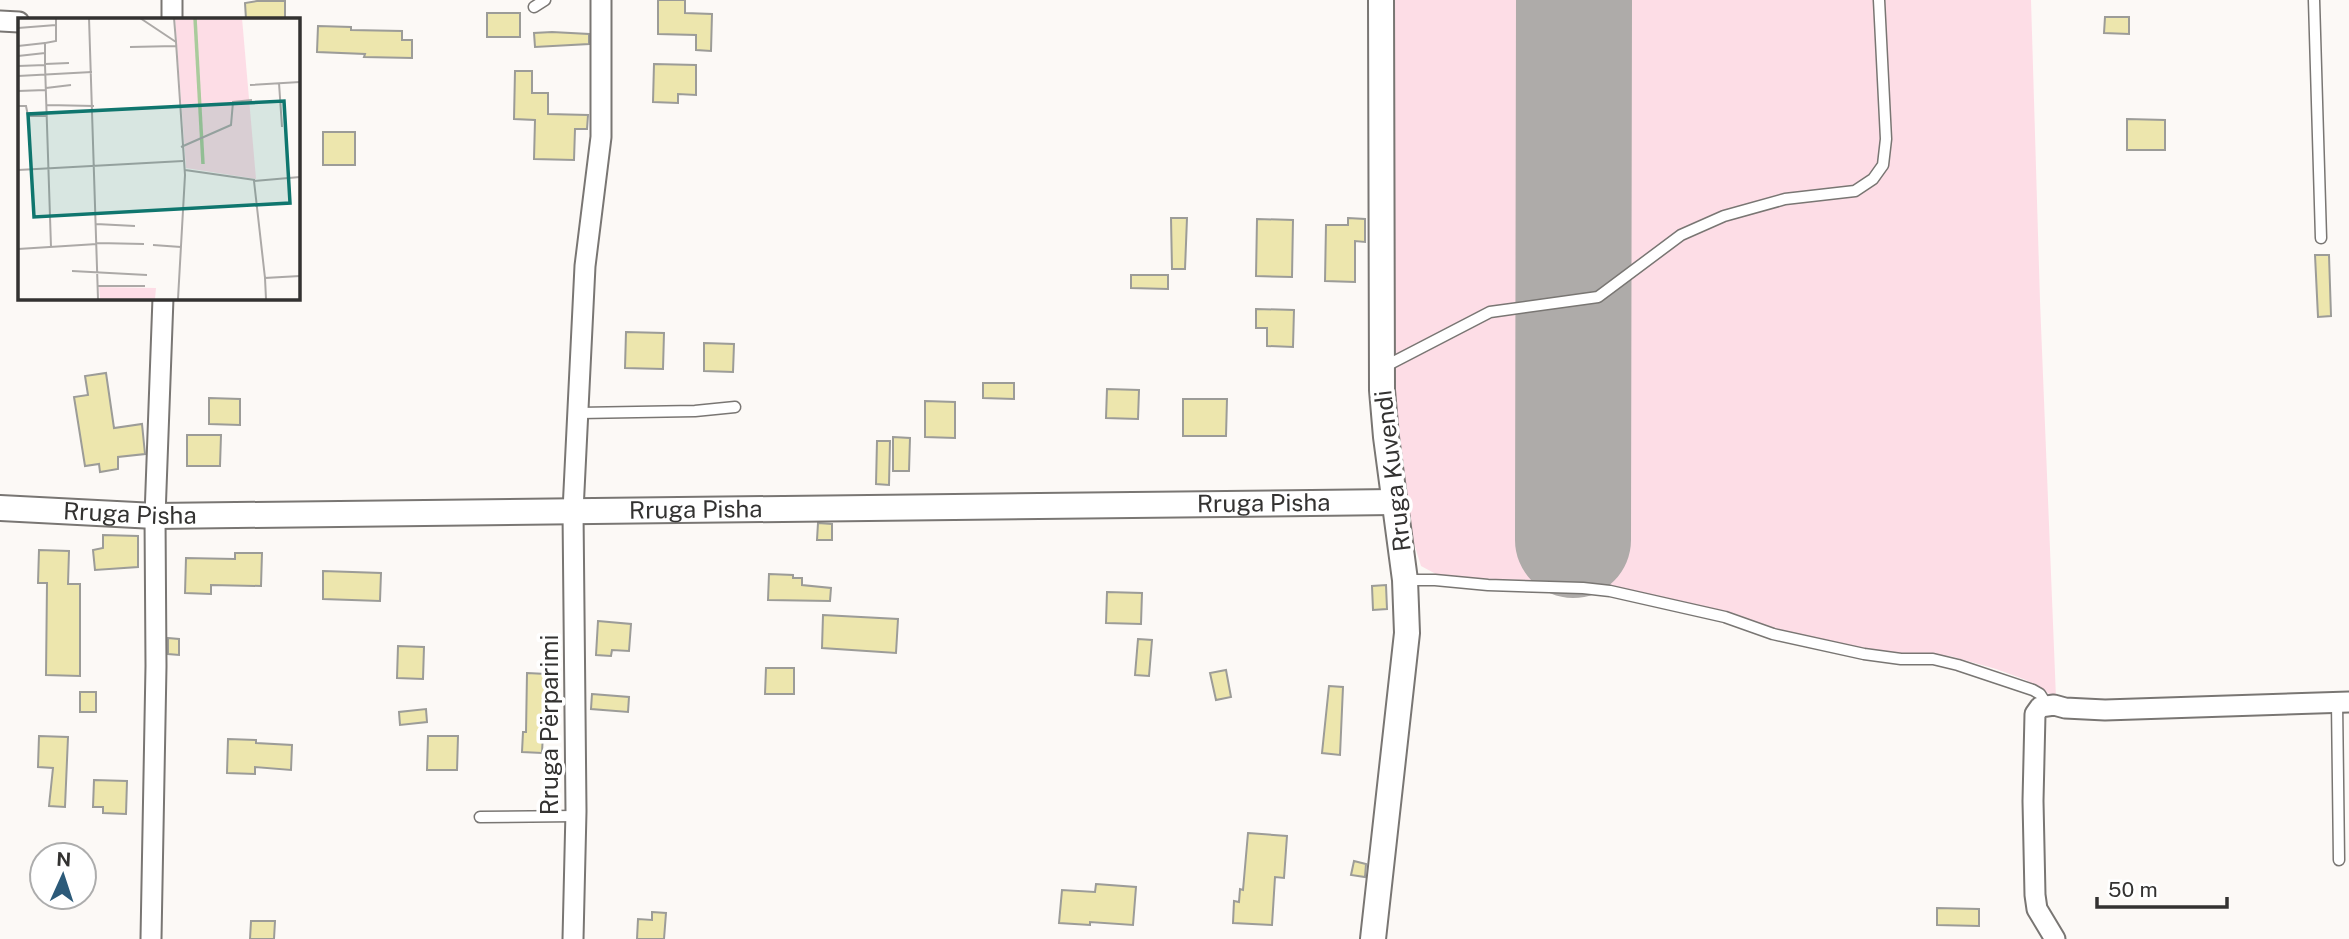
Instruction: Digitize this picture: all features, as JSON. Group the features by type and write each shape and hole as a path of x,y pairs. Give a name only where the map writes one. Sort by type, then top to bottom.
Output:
{"street":[{"path":"172,0 172,18"},
{"name":"Rruga Përparimi","path":"573,939 576,816 573,511 585,266 601,137 601,0"},
{"name":"Rruga Kuvendi","path":"1373,939 1407,632 1401,537 1386,437 1382,369 1381,0"},
{"path":"0,21 18,22"},
{"path":"151,939 156,666 155,516 163,299"},
{"name":"Rruga Pisha","path":"0,508 155,516 1394,502"},
{"path":"2055,939 2037,909 2035,895 2035,714 2040,707 2047,705 2105,710 2343,702"}],"lane":[{"path":"534,6 545,0"},
{"path":"1382,369 1490,312 1598,296 1681,234 1724,216 1785,199 1855,191 1873,180 1883,165 1886,139 1879,0"},
{"path":"2314,0 2321,238"},
{"path":"579,412 695,411 735,407"},
{"path":"1405,580 1583,588 1611,592 1725,617 1773,634 1864,654 1900,659 1933,659 1958,665 2033,690 2040,694 2047,705"},
{"path":"2339,860 2343,702"},
{"path":"480,817 576,816"}],"shaded area":[{"path":"1387,0 2031,0 2056,698 2026,680 1950,656 1897,654 1819,640 1788,633 1718,610 1587,582 1465,578 1436,574 1421,566 1412,537 1395,430"}],"building":[{"path":"658,0 685,0 685,13 712,14 711,51 696,50 696,35 658,34"},
{"path":"285,1 285,18 246,18 245,3"},
{"path":"487,13 520,13 520,37 487,37"},
{"path":"2105,17 2129,17 2129,34 2104,33"},
{"path":"318,26 402,31 402,40 412,40 412,58 317,52"},
{"path":"534,33 589,34 589,44 535,47"},
{"path":"654,64 696,65 696,95 678,94 678,103 653,102"},
{"path":"515,71 532,71 532,93 548,93 548,114 588,115 587,129 575,129 574,160 534,159 535,120 514,119"},
{"path":"2127,119 2165,120 2165,150 2127,150"},
{"path":"323,132 355,132 355,165 323,165"},
{"path":"1171,218 1187,218 1185,269 1172,269"},
{"path":"1348,218 1365,219 1365,242 1355,241 1355,282 1325,281 1326,225 1348,225"},
{"path":"1257,219 1293,220 1292,277 1256,276"},
{"path":"2315,255 2329,255 2331,316 2318,317"},
{"path":"1131,275 1168,275 1168,289 1131,288"},
{"path":"1256,309 1294,310 1293,347 1267,346 1267,328 1256,328"},
{"path":"626,332 664,333 663,369 625,368"},
{"path":"704,343 734,344 733,372 704,371"},
{"path":"106,373 114,428 142,424 145,454 118,457 118,469 100,472 99,464 85,466 74,397 88,395 85,376"},
{"path":"983,383 1014,383 1014,399 983,398"},
{"path":"1107,389 1139,390 1138,419 1106,418"},
{"path":"209,398 240,399 240,425 209,424"},
{"path":"1183,399 1227,399 1226,436 1183,436"},
{"path":"925,401 955,402 955,438 925,437"},
{"path":"187,435 221,435 220,466 187,466"},
{"path":"893,437 910,438 909,471 893,471"},
{"path":"877,441 890,441 889,485 876,484"},
{"path":"818,523 832,524 832,540 817,540"},
{"path":"103,535 138,536 138,567 95,570 93,550 103,548"},
{"path":"39,550 69,551 68,584 80,584 80,676 46,675 47,583 38,583"},
{"path":"235,553 262,553 261,586 211,585 211,594 185,593 186,558 235,559"},
{"path":"323,571 381,573 380,601 323,599"},
{"path":"769,574 793,575 793,578 802,578 802,585 831,588 830,601 768,600"},
{"path":"1386,585 1387,609 1373,610 1372,586"},
{"path":"1107,592 1142,593 1141,624 1106,623"},
{"path":"823,615 898,619 896,653 822,648"},
{"path":"598,621 631,624 629,651 612,650 611,656 596,655"},
{"path":"168,638 179,639 179,655 168,654"},
{"path":"1138,639 1152,640 1149,676 1135,675"},
{"path":"398,646 424,647 423,679 397,678"},
{"path":"766,668 794,668 794,694 765,694"},
{"path":"1226,670 1231,697 1216,700 1210,673"},
{"path":"527,673 546,674 542,753 522,752 523,732 526,732"},
{"path":"1329,686 1343,687 1340,755 1322,753"},
{"path":"80,692 96,692 96,712 80,712"},
{"path":"592,694 629,697 628,712 591,709"},
{"path":"426,709 427,722 400,725 399,712"},
{"path":"39,736 68,737 65,807 49,806 53,768 38,767"},
{"path":"428,736 458,736 457,770 427,770"},
{"path":"228,739 292,745 291,770 255,767 255,774 227,773"},
{"path":"94,780 127,781 126,814 103,813 103,807 93,807"},
{"path":"1248,833 1287,836 1284,878 1275,877 1272,925 1233,923 1234,901 1239,902 1240,889 1243,890"},
{"path":"1354,861 1366,864 1365,877 1351,875"},
{"path":"1096,884 1136,887 1133,925 1059,923 1062,890 1095,892"},
{"path":"1937,908 1979,909 1979,926 1937,925"},
{"path":"652,912 666,913 664,939 637,939 638,919 652,920"},
{"path":"251,921 275,921 274,939 250,939"}],"runway":[{"path":"1573,540 1574,0"}]}
